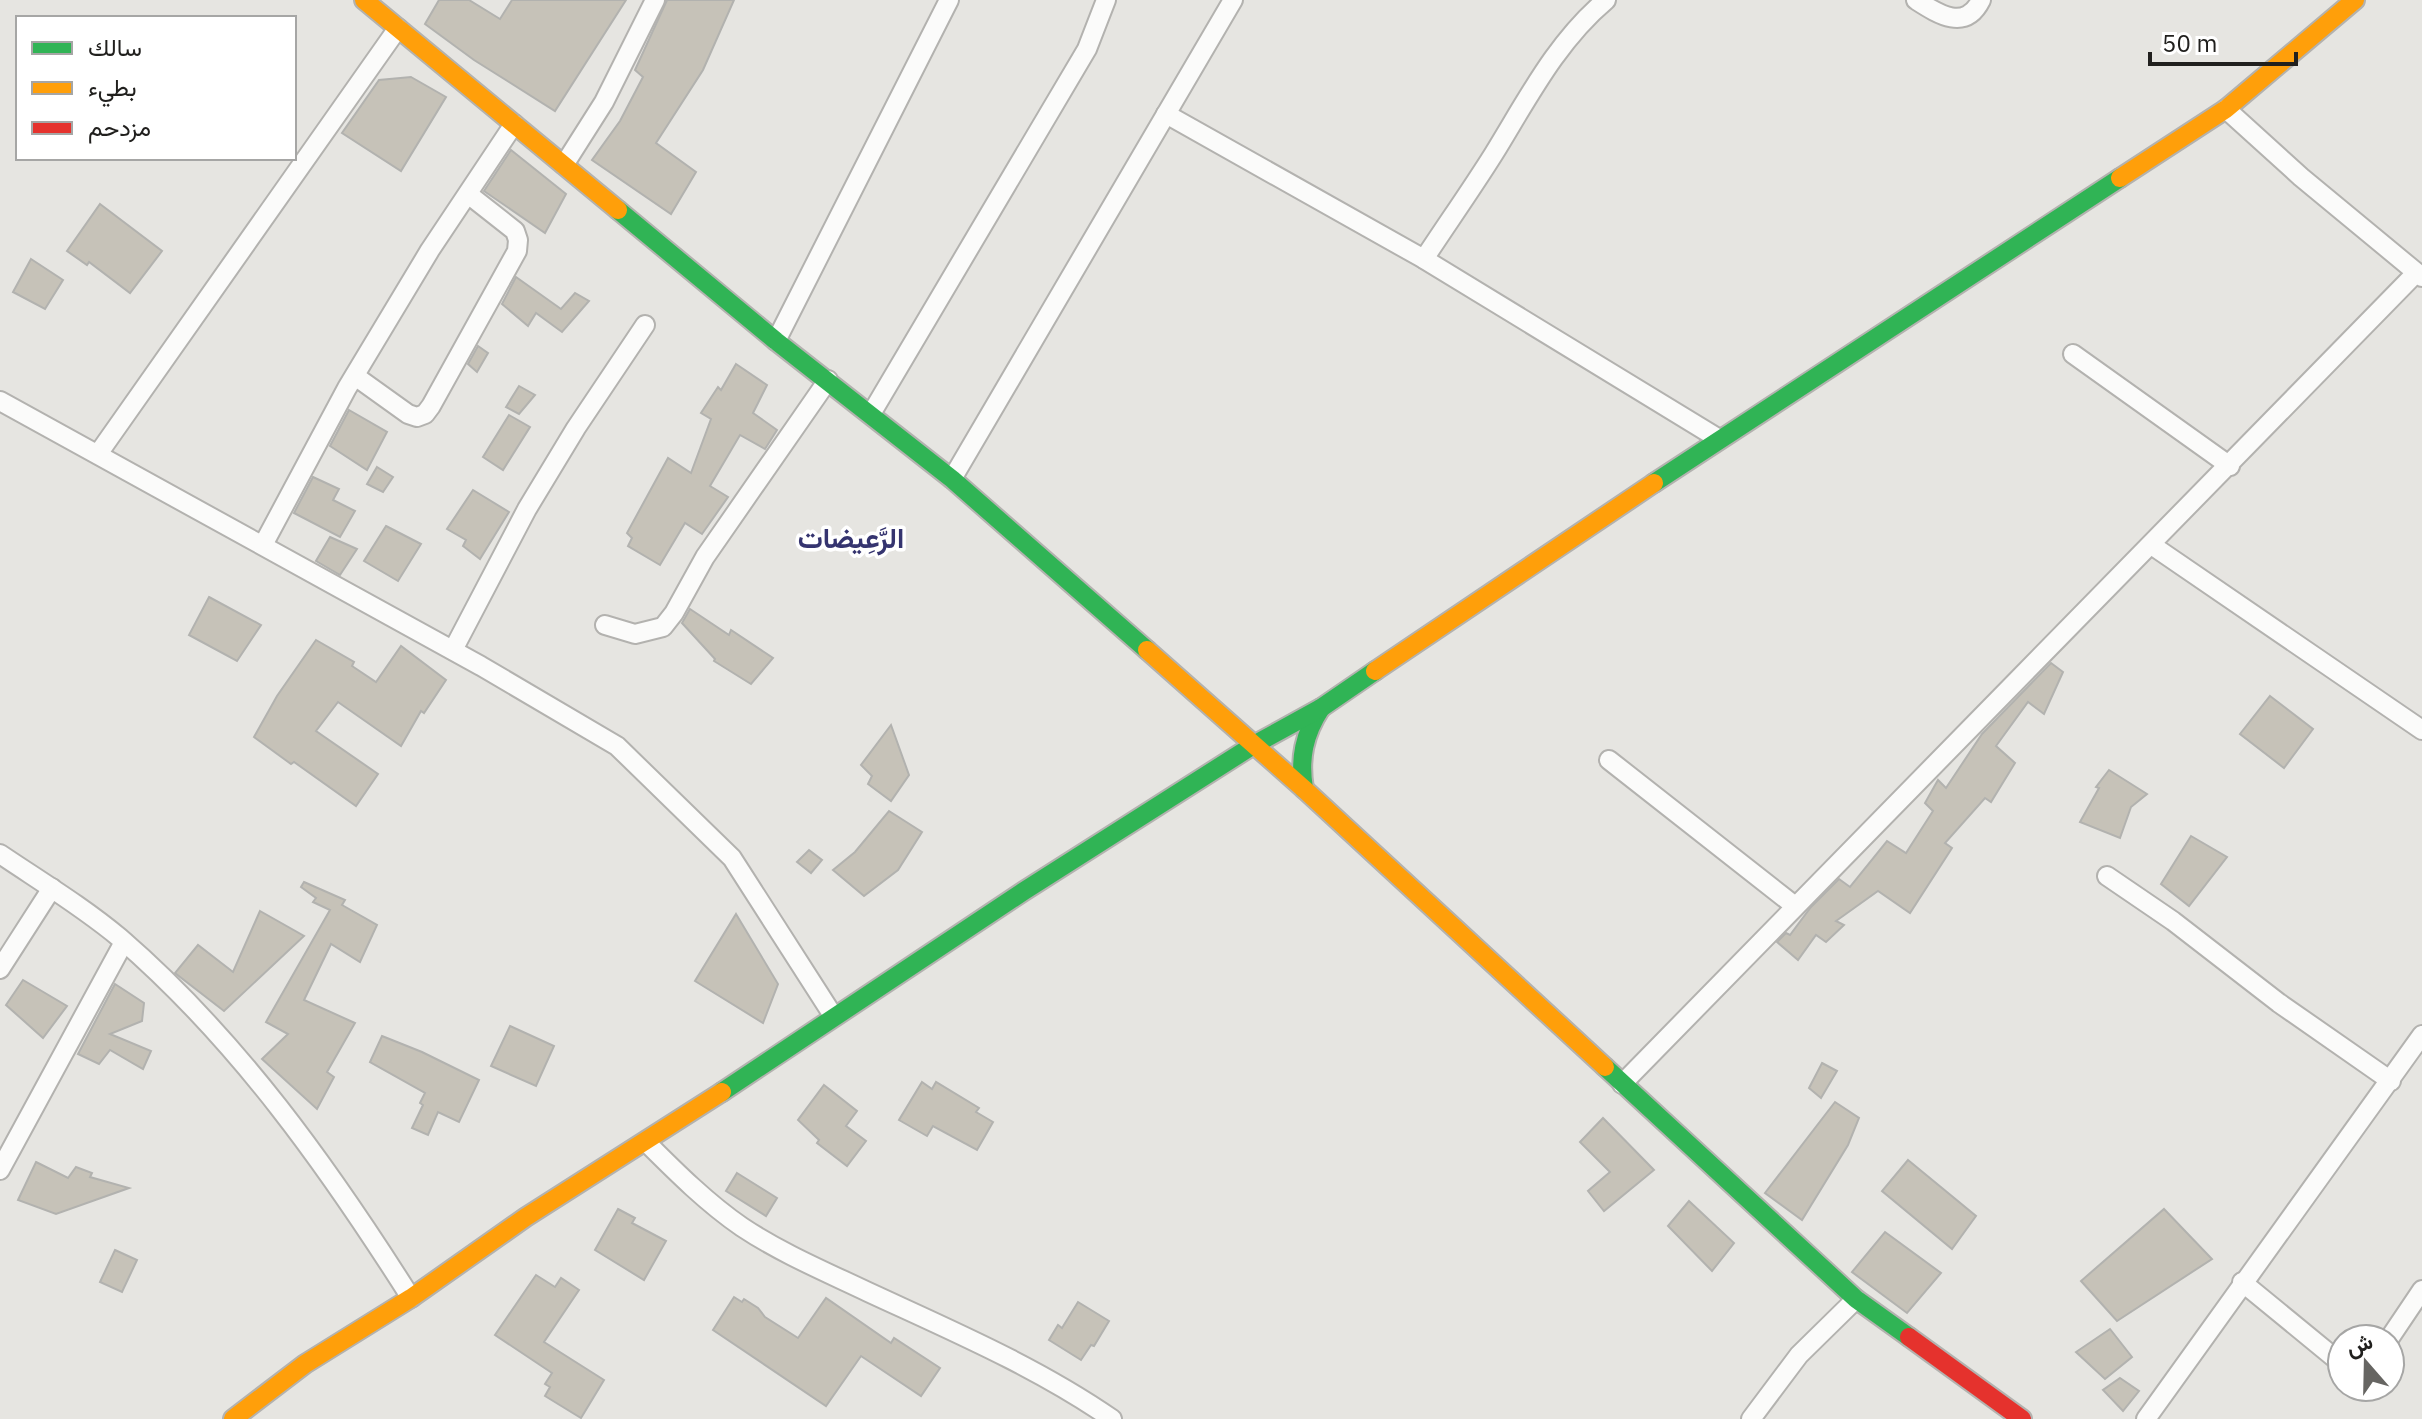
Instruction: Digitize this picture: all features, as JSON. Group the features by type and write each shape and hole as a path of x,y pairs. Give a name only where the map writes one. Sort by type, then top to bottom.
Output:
{"street":[{"path":"364,0 776,341 952,479 1304,789 1856,1299 2022,1419"},
{"path":"564,165 604,102 655,0"},
{"path":"776,341 949,0"},
{"path":"871,414 1087,49 1106,0"},
{"path":"952,479 1233,0"},
{"path":"1424,259 1492,156 1545,67 1588,15 1606,0"},
{"path":"1916,0 1950,19 1961,18 1977,8 1981,0"},
{"path":"233,1419 305,1364 411,1298 526,1217 646,1142 1024,891 1252,746 1321,708 1719,439 2226,109 2355,0"},
{"path":"98,454 398,28"},
{"path":"1622,1084 2419,275 2301,177 2226,109"},
{"path":"1166,114 1424,259 1719,439"},
{"path":"263,545 355,376 430,250 514,124"},
{"path":"355,376 408,414 417,417 425,414 431,406 517,251 515,231 468,194"},
{"path":"453,650 527,509 576,428 645,325"},
{"path":"2073,354 2230,466"},
{"path":"605,625 635,634 663,627 737,509 828,380"},
{"path":"0,401 453,650 617,746 732,858 834,1017"},
{"path":"2153,546 2422,730"},
{"path":"1304,789 1300,759 1310,727 1321,708"},
{"path":"1609,760 1795,906"},
{"path":"0,854 124,942 171,984 239,1058 295,1126 352,1203 411,1298"},
{"path":"2107,876 2391,1081"},
{"path":"0,969 52,888"},
{"path":"0,1170 124,942"},
{"path":"2146,1419 2242,1282 2391,1081 2415,1061 2422,1035"},
{"path":"646,1142 678,1174 744,1228 827,1273 969,1340 1085,1401 1112,1419"},
{"path":"2242,1282 2326,1351"},
{"path":"2400,1323 2422,1290"},
{"path":"1751,1419 1799,1355 1856,1299"}],"building":[{"path":"439,0 469,0 500,19 512,0 626,0 555,111 474,60 425,24"},
{"path":"667,0 734,0 703,70 656,143 696,172 671,214 592,160 620,121 643,77 635,70"},
{"path":"411,77 446,97 401,171 342,133 379,80"},
{"path":"511,150 566,194 545,233 484,191"},
{"path":"100,204 162,251 130,293 89,262 87,265 67,251"},
{"path":"31,259 63,280 45,309 13,292"},
{"path":"516,277 561,309 575,293 589,301 562,332 536,313 528,326 502,304"},
{"path":"478,346 488,353 477,372 468,364"},
{"path":"736,364 767,385 753,413 777,430 765,449 740,435 710,486 728,497 702,534 685,523 660,565 628,546 632,538 627,533 668,458 691,473 711,419 701,413 718,387 721,390"},
{"path":"519,386 535,395 519,414 506,407"},
{"path":"349,410 387,432 367,470 330,446"},
{"path":"509,415 530,427 503,470 483,457"},
{"path":"377,467 393,477 383,492 367,484"},
{"path":"313,477 339,489 333,500 355,511 340,537 294,513"},
{"path":"473,490 509,512 480,559 463,546 466,540 447,529"},
{"path":"386,526 421,544 398,581 364,561"},
{"path":"330,537 357,549 340,575 316,561"},
{"path":"209,597 261,625 237,661 189,635"},
{"path":"690,609 729,635 731,630 773,658 751,684 714,661 682,623"},
{"path":"316,640 354,662 352,666 376,682 401,646 446,680 424,713 421,711 401,746 338,702 316,731 378,774 356,806 254,737 277,696"},
{"path":"2051,663 2063,672 2044,714 2028,702 1996,746 2015,763 1991,802 1985,798 1945,843 1952,848 1910,913 1878,891 1836,921 1844,925 1826,942 1816,935 1798,960 1777,942 1786,933 1790,935 1811,907 1839,879 1850,887 1887,841 1906,853 1933,811 1925,803 1938,780 1946,788 1982,734"},
{"path":"2270,696 2313,729 2284,768 2240,734"},
{"path":"891,725 909,775 891,801 868,784 872,776 861,765"},
{"path":"2109,770 2147,794 2131,807 2120,838 2080,822 2099,788 2096,787"},
{"path":"889,811 922,832 898,870 864,896 833,870 855,852"},
{"path":"2191,836 2227,857 2189,906 2161,884"},
{"path":"809,850 822,860 811,873 797,862"},
{"path":"304,882 345,900 342,905 377,925 360,962 331,944 304,1000 355,1023 327,1072 334,1077 317,1109 262,1059 288,1034 266,1022 330,910 313,902 316,898 301,887"},
{"path":"260,911 304,936 224,1011 175,973 198,945 233,972"},
{"path":"736,914 778,984 763,1023 695,981"},
{"path":"23,980 67,1006 43,1038 6,1005"},
{"path":"115,984 144,1003 142,1021 110,1034 151,1051 143,1069 110,1050 99,1064 78,1054"},
{"path":"510,1026 554,1046 536,1086 491,1066"},
{"path":"382,1036 479,1080 459,1122 438,1112 428,1135 412,1128 425,1093 370,1062"},
{"path":"1822,1063 1837,1071 1821,1098 1809,1088"},
{"path":"922,1082 932,1089 936,1082 979,1108 976,1112 993,1122 977,1150 933,1126 927,1136 899,1120"},
{"path":"824,1085 857,1111 846,1126 866,1141 847,1166 817,1143 819,1140 798,1120"},
{"path":"1835,1102 1859,1118 1848,1145 1802,1220 1765,1193"},
{"path":"1603,1118 1654,1170 1604,1211 1588,1191 1610,1172 1580,1142"},
{"path":"1908,1160 1976,1216 1952,1249 1882,1191"},
{"path":"36,1162 68,1178 76,1167 92,1173 90,1177 129,1188 56,1214 18,1200"},
{"path":"737,1173 777,1198 766,1216 726,1191"},
{"path":"1689,1201 1734,1243 1712,1271 1668,1226"},
{"path":"618,1209 635,1218 632,1223 666,1241 644,1280 595,1250"},
{"path":"2164,1209 2212,1259 2117,1321 2081,1281"},
{"path":"1885,1232 1941,1273 1907,1313 1852,1272"},
{"path":"115,1250 137,1260 122,1292 100,1282"},
{"path":"536,1275 555,1287 561,1278 579,1290 544,1342 604,1380 581,1418 545,1396 550,1387 545,1384 552,1373 495,1335"},
{"path":"734,1297 742,1302 744,1299 798,1338 826,1298 891,1343 894,1338 940,1368 921,1396 861,1356 826,1406 713,1330"},
{"path":"1078,1302 1109,1321 1081,1360 1049,1340 1058,1325 1062,1328"},
{"path":"2110,1329 2132,1357 2105,1379 2076,1352"},
{"path":"2120,1378 2139,1391 2123,1411 2103,1390"}],"traffic: fast":[{"path":"1654,483 2120,178"},
{"path":"618,210 776,341 952,479 1147,650"},
{"path":"722,1092 1024,891 1252,746 1321,708 1375,671"},
{"path":"1304,789 1304,747 1310,727 1321,708"},
{"path":"1605,1067 1856,1299 1909,1337"}],"traffic: slow":[{"path":"364,0 618,210"},
{"path":"2120,178 2226,109 2355,0"},
{"path":"1375,671 1654,483"},
{"path":"1147,650 1304,789 1605,1067"},
{"path":"233,1419 305,1364 411,1298 526,1217 722,1092"}],"traffic: jam":[{"path":"1909,1337 2022,1419"}],"district":[{"name":"الرَّعِيضات","path":"851,537"}]}
